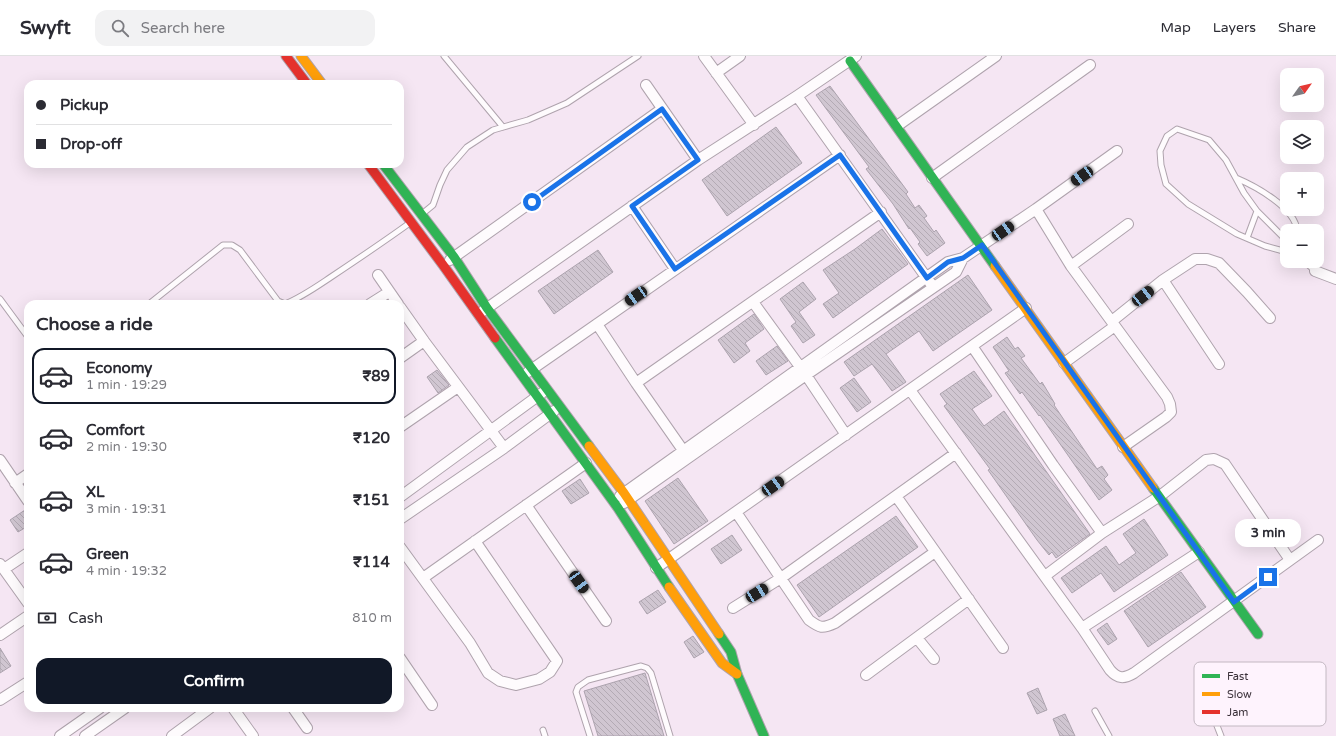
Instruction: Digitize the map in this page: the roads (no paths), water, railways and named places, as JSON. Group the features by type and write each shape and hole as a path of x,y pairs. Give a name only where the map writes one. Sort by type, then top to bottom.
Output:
{"street":[{"path":"286,56 304,80"},
{"path":"301,56 319,80"},
{"path":"704,56 754,125"},
{"path":"716,73 740,56"},
{"path":"897,126 996,56"},
{"path":"478,314 698,160 754,125 853,58 932,178 982,245 1123,447 1160,496 1258,634"},
{"path":"932,178 1090,65"},
{"path":"646,85 698,160"},
{"path":"797,96 933,287"},
{"path":"443,265 662,109"},
{"path":"616,504 803,371 948,262 963,258 1036,209 1117,151"},
{"path":"523,376 532,368 840,155"},
{"path":"371,168 412,222 549,414 616,504 656,568 722,663 737,674"},
{"path":"386,168 454,257 487,308 626,496 731,652 737,674 764,736"},
{"path":"632,206 675,269"},
{"path":"1036,209 1071,266 1114,323 1167,397 1170,404 1171,412 1166,417 1123,447"},
{"path":"636,383 881,212"},
{"path":"1071,266 1128,224"},
{"path":"803,371 956,272 963,258"},
{"path":"1064,363 1114,323 1163,280 1195,259 1207,259 1219,263 1270,318"},
{"path":"1315,271 1336,279"},
{"path":"378,275 395,300"},
{"path":"1163,280 1219,364"},
{"path":"376,300 389,292"},
{"path":"753,302 803,371 846,435"},
{"path":"656,568 1026,308"},
{"path":"404,313 424,342 504,448"},
{"path":"597,324 685,454"},
{"path":"404,355 424,342"},
{"path":"972,346 1053,465 1102,533"},
{"path":"404,424 458,387"},
{"path":"404,494 537,396 548,390"},
{"path":"910,390 1045,576 1115,676 1121,678 1128,677 1318,540"},
{"path":"404,516 504,448 559,407"},
{"path":"732,608 781,578 956,453"},
{"path":"1045,576 1102,533 1160,496 1206,460 1214,459 1225,464 1290,560"},
{"path":"0,460 24,495"},
{"path":"423,578 586,463"},
{"path":"15,483 24,477"},
{"path":"896,496 1003,648"},
{"path":"526,505 606,621"},
{"path":"736,512 809,620 819,627 826,627 835,623 935,552"},
{"path":"404,552 470,643 488,673 500,680 516,685 539,679 550,672 557,661 475,541"},
{"path":"1082,628 1199,552"},
{"path":"24,554 2,566 24,591"},
{"path":"866,675 969,599"},
{"path":"0,636 24,619"},
{"path":"917,638 934,659"},
{"path":"404,664 432,704"},
{"path":"0,700 24,685"},
{"path":"60,736 94,712"},
{"path":"103,712 108,720"},
{"path":"84,736 119,712"},
{"path":"172,736 205,712"},
{"path":"236,712 254,736"},
{"path":"296,712 307,728"}],"lane":[{"path":"444,56 503,127"},
{"path":"296,300 365,255 422,215 433,204 447,170 467,147 493,130 528,120 567,103 638,56"},
{"path":"1280,234 1257,211 1244,193 1226,160 1209,140 1177,129 1166,136 1160,151 1161,165 1166,184 1188,204 1217,223 1265,246 1280,250"},
{"path":"1236,178 1261,191 1289,212 1295,224"},
{"path":"1247,238 1257,211"},
{"path":"154,300 223,245 232,245 240,250 277,300"},
{"path":"1312,268 1315,271"},
{"path":"0,299 24,332"},
{"path":"590,736 576,692 578,687 588,680 641,666 647,668 650,673 670,736"},
{"path":"1095,711 1109,736"},
{"path":"1217,726 1221,736"},
{"path":"543,730 545,736"}]}
